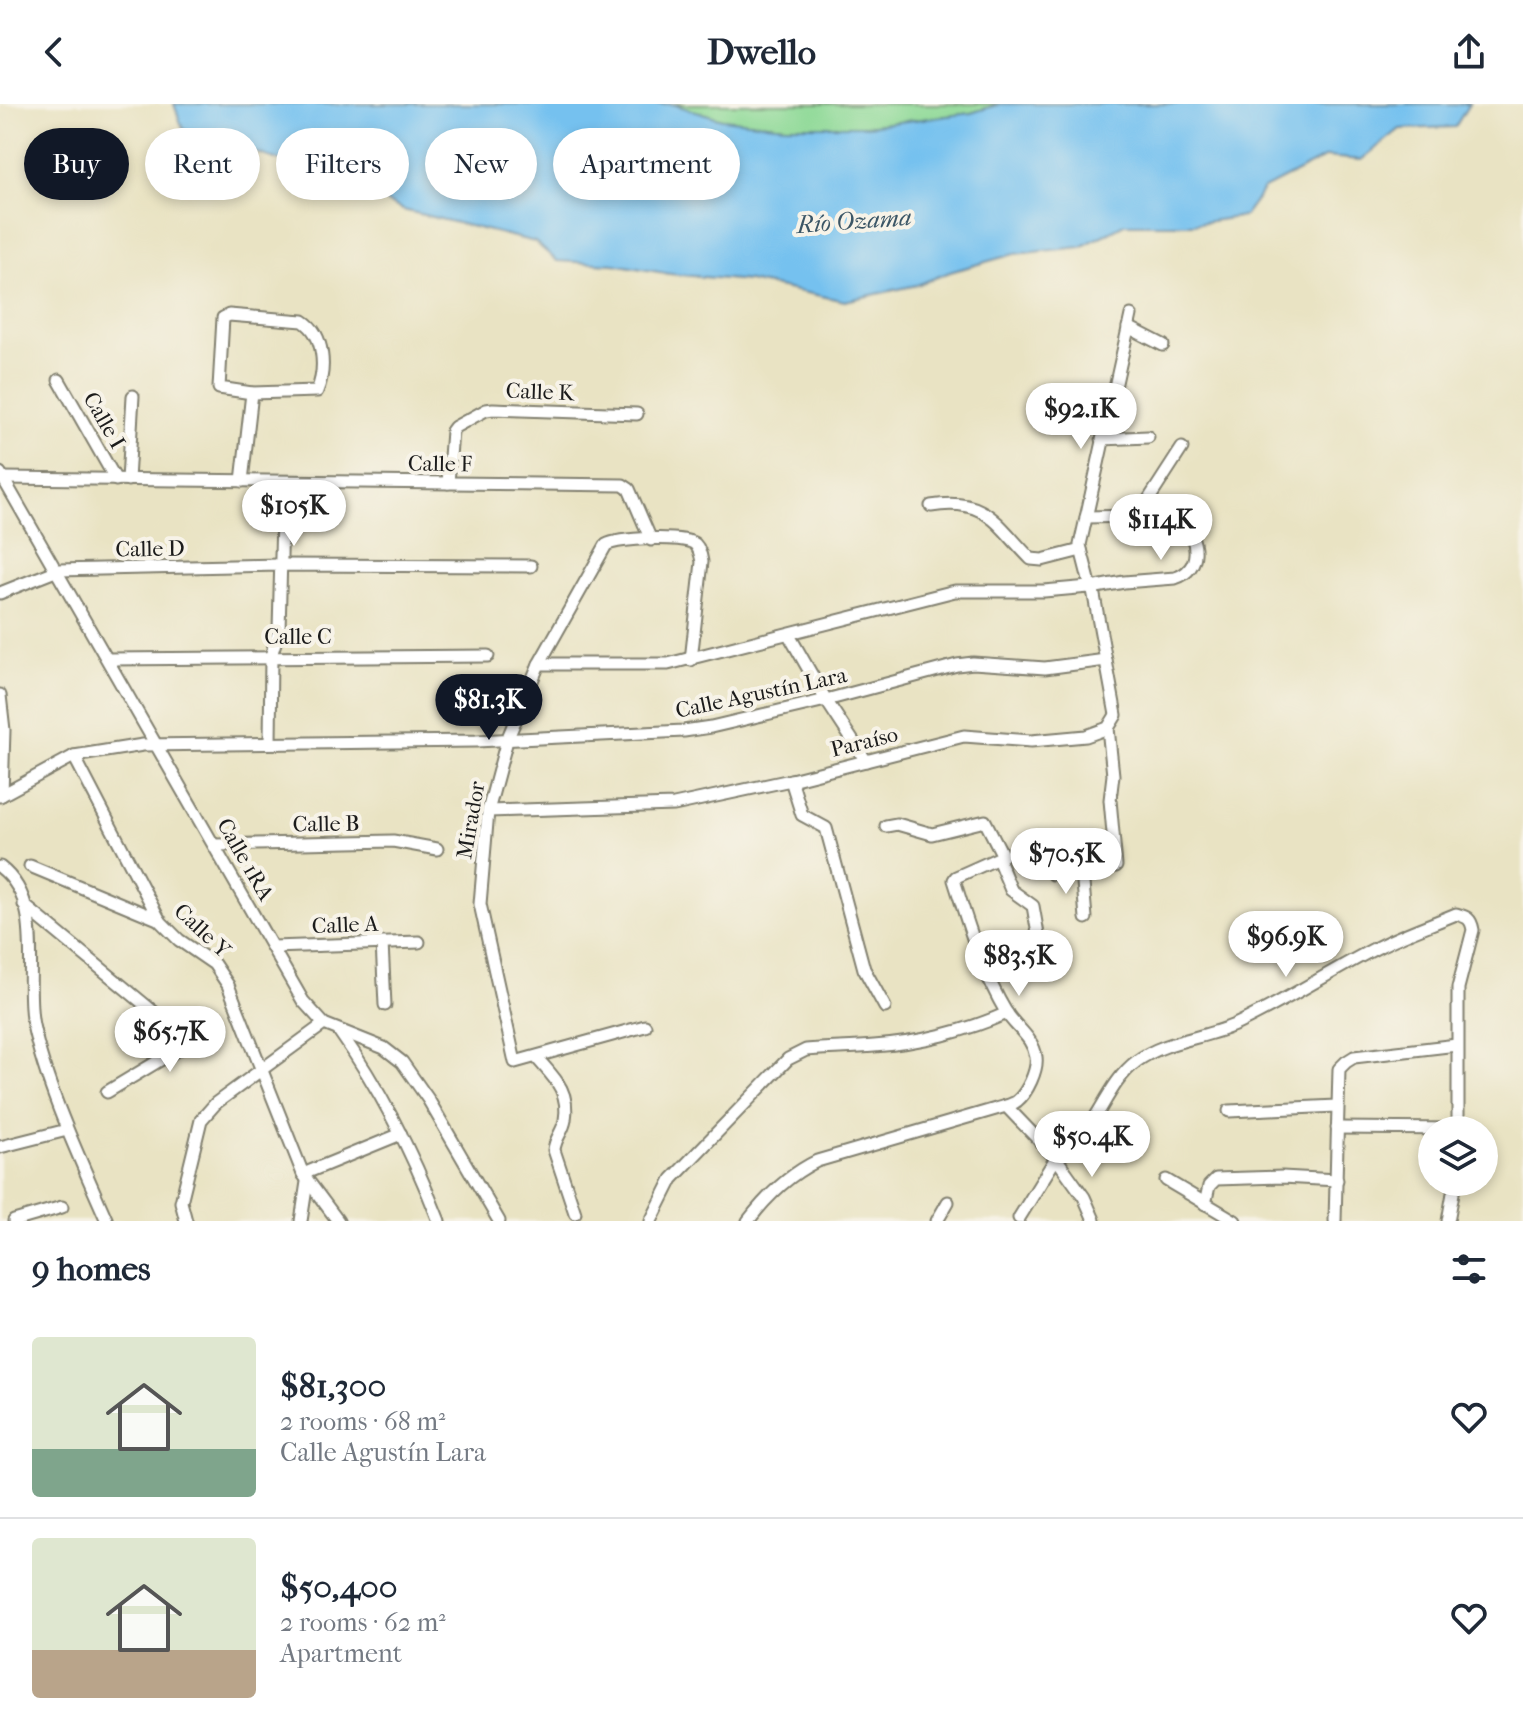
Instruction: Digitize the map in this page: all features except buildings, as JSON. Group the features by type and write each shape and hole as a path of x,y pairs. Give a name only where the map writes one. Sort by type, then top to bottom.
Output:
{"street":[{"path":"229,315 306,322 322,351 317,391 252,393 222,390 218,385 223,318 229,315"},
{"path":"1053,874 1116,865 1108,728 1116,709 1081,550 1102,439 1130,321 1163,345"},
{"name":"Calle I","path":"59,380 122,480"},
{"path":"242,481 252,393"},
{"path":"122,480 133,396"},
{"name":"Calle K","path":"448,483 452,431 486,410 637,414"},
{"path":"1102,439 1148,437"},
{"path":"1086,517 1132,518 1144,510 1182,448"},
{"name":"Calle F","path":"2,476 623,485 629,489 651,540"},
{"name":"Calle 1RA","path":"2,476 303,1001 324,1024 384,1048 402,1062 428,1099 499,1221"},
{"path":"270,743 271,656 279,630 283,482"},
{"path":"931,506 960,504 983,510 1031,559 1042,560 1081,550"},
{"path":"539,664 660,664 691,660 960,590 1092,589 1114,583 1182,576 1192,566 1196,546 1191,533 1178,520 1144,510"},
{"name":"Mirador","path":"536,1057 514,1061 479,898 488,811 507,740 539,664 606,545 619,540 686,540 697,547 702,562 691,660"},
{"name":"Calle D","path":"58,570 280,565 531,566"},
{"path":"0,593 58,570"},
{"path":"789,635 866,761"},
{"name":"Calle C","path":"108,659 488,656"},
{"name":"Calle Agustín Lara","path":"1,795 74,756 119,748 507,740 699,730 966,664 1045,668 1106,660"},
{"path":"0,695 4,730 1,795"},
{"name":"Paraíso","path":"488,811 658,807 705,800 968,735 1041,741 1071,739 1108,728"},
{"name":"Calle Y","path":"74,756 160,921 179,940 214,964 228,985 305,1178 338,1221"},
{"path":"791,780 802,815 824,826 827,831 864,969 885,1007"},
{"path":"748,1221 767,1197 792,1176 817,1161 1017,1102 1033,1076 1037,1062 1029,1038 1007,1013 972,937 954,880 1004,854 984,820 932,834 897,824 886,826"},
{"name":"Calle B","path":"215,845 393,841 437,849"},
{"path":"998,859 1011,890 1033,906 1038,934"},
{"path":"30,866 160,921"},
{"path":"0,867 19,890 28,918 33,1024 67,1130 107,1221"},
{"path":"1082,871 1086,918"},
{"path":"23,904 178,1032 180,1048 107,1092"},
{"path":"1019,1218 1056,1158 1066,1153 1082,1136 1117,1081 1137,1061 1163,1047 1238,1024 1379,946 1456,914 1467,917 1472,922 1473,930 1458,988 1458,1116"},
{"name":"Calle A","path":"273,947 419,942"},
{"path":"382,943 385,1005"},
{"path":"651,1221 672,1179 797,1053 913,1041 983,1024 1007,1013"},
{"path":"186,1221 181,1202 201,1120 216,1103 324,1024"},
{"path":"575,1213 554,1150 555,1139 565,1121 561,1083 536,1057 645,1026"},
{"path":"339,1031 366,1069 417,1164 439,1221"},
{"path":"1335,1221 1339,1069 1354,1057 1457,1045"},
{"path":"1006,1106 1056,1158 1084,1197 1094,1220"},
{"path":"1229,1111 1337,1106"},
{"path":"1337,1128 1418,1129"},
{"path":"0,1147 67,1130"},
{"path":"301,1221 305,1178 401,1134"},
{"path":"1205,1204 1209,1186 1216,1179 1282,1177 1337,1180"},
{"path":"1166,1180 1235,1221"},
{"path":"1448,1221 1452,1196"},
{"path":"937,1221 948,1202"},
{"path":"14,1221 62,1207"}],"green space":[{"path":"672,104 1000,104 971,113 866,126 785,126 722,119"}],"water":[{"name":"Río Ozama","path":"174,104 672,104 722,119 785,126 866,126 971,113 1000,104 1469,104 1455,127 1400,129 1361,160 1326,157 1264,189 1244,216 1192,224 1124,224 1081,247 1014,254 917,285 845,301 748,281 670,274 614,264 557,261 535,242 403,210 383,200 409,200 409,128 276,128 276,159 260,154 260,128 183,128"}]}
